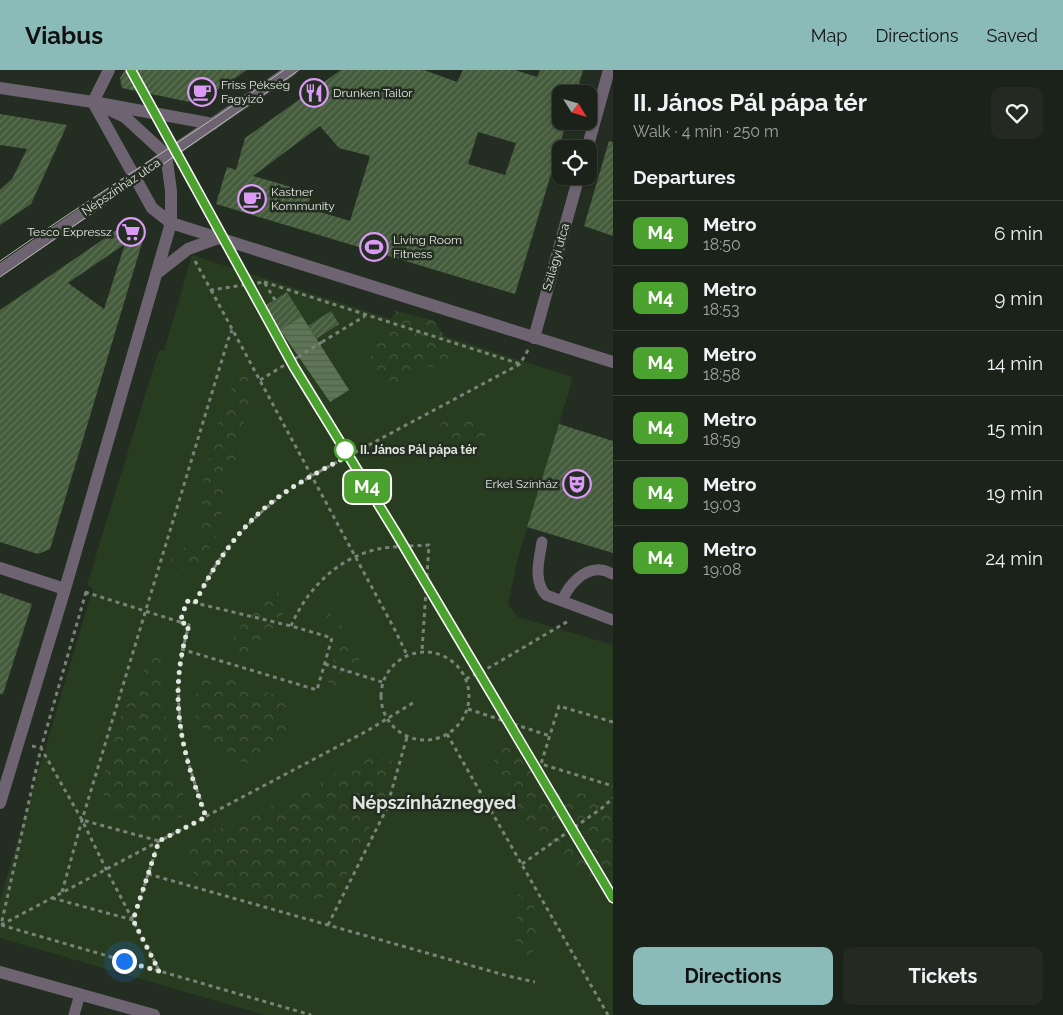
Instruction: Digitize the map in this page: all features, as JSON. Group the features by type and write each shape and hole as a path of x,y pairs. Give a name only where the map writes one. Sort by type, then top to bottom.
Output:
{"street":[{"path":"93,102 109,70"},
{"name":"Népszínház utca","path":"0,270 291,70"},
{"path":"590,140 609,70"},
{"path":"0,88 93,102 213,124"},
{"path":"0,803 171,223 171,191 165,156 146,134 125,117 93,102"},
{"path":"93,102 152,208 171,223 613,362"},
{"name":"Szilágyi utca","path":"534,338 576,185"},
{"path":"156,274 188,249 218,238"},
{"path":"0,568 64,589"},
{"path":"0,972 154,1015"}],"lane":[{"path":"542,542 538,570 541,589 546,595 613,620"},
{"path":"562,601 570,585 586,574 600,570 613,574"},
{"path":"74,1015 80,994"}],"path":[{"path":"188,249 407,655"},
{"path":"211,290 264,282 520,364"},
{"path":"264,282 275,300"},
{"path":"260,380 365,315"},
{"path":"62,892 82,820 232,330"},
{"path":"195,603 209,575 228,548 249,523 280,496 311,476 520,364 534,338"},
{"path":"291,626 299,606 318,582 355,557 379,549 429,545 422,651"},
{"path":"1,926 41,748 86,592 189,625 182,649 177,694 182,739 191,777 206,817"},
{"path":"180,622 187,601 332,638 317,690 182,649"},
{"path":"466,679 492,666 576,616 581,608"},
{"path":"422,651 436,653 448,658 459,667 466,679 469,693 468,709 459,724 447,734 430,740 407,737 393,727 387,719 380,700 382,682 392,665 407,655 422,651"},
{"path":"325,664 382,682"},
{"path":"1,926 387,719 416,701"},
{"path":"613,722 559,706 540,764 613,786"},
{"path":"468,709 550,736"},
{"path":"447,734 608,1015"},
{"path":"328,925 386,810 407,737"},
{"path":"41,748 82,820 159,971"},
{"path":"522,864 602,808 613,798"},
{"path":"82,820 159,841"},
{"path":"133,920 159,841"},
{"path":"148,874 535,982"},
{"path":"51,898 133,920"},
{"path":"1,926 311,1015"}],"green space":[{"name":"II. János Pál pápa tér","path":"192,255 572,377 518,558 508,604 518,617 613,645 613,1015 265,1015 0,938 0,900 93,588 87,585 159,350 164,351"},
{"path":"396,311 434,321 455,351 445,367 422,368 400,392 381,388 370,372 372,350"},
{"path":"249,374 253,385 241,435 239,466 224,483 224,498 219,531 203,561 187,570 173,566 171,557 198,539 206,515 199,496 222,413 236,376"},
{"path":"461,417 486,420 485,437 457,447 441,440 437,429 445,419"},
{"path":"274,589 283,597 285,611 252,660 238,654 233,638 259,600"},
{"path":"320,613 329,613 337,619 359,650 359,662 345,689 331,691 326,674 339,649 339,638 323,625"},
{"path":"158,654 164,666 168,762 188,805 187,814 160,826 143,824 107,806 101,786 121,717 148,662"},
{"path":"212,674 233,679 274,695 289,708 289,724 283,745 264,761 243,763 212,742 196,717 197,681"},
{"path":"497,744 519,753 558,781 613,808 613,890 560,860 529,829 493,767"},
{"path":"372,750 384,753 393,763 388,792 337,893 304,902 268,902 195,875 186,860 197,838 321,783"},
{"path":"518,894 533,904 540,924 538,944 527,961 520,961 516,944"}],"shaded area":[{"path":"302,316 349,390 330,402 280,330"}],"building":[{"path":"125,70 247,70 211,94 190,102 122,88 120,78"},
{"path":"341,70 424,70 457,82 463,70 515,70 537,77 540,70 583,70 579,85 552,85 552,130 564,130 561,140 552,140 552,171 515,294 216,204 227,167 236,170 245,138","holes":["320,126 339,148 370,156 350,221 307,208 312,193 253,176","478,132 516,143 505,175 468,164"]},
{"path":"0,114 67,125 31,204 0,225 0,190 12,179 27,149 0,145"},
{"path":"609,141 613,142 613,236 584,226"},
{"path":"130,221 145,233 50,549 38,554 0,542 0,310","holes":["125,244 104,309 68,283"]},
{"path":"287,292 302,316 280,330 263,307"},
{"path":"331,311 339,324 316,339 308,326"},
{"name":"Erkel Színház","path":"559,424 613,441 613,553 527,527"},
{"path":"0,593 32,604 3,694 0,694"}],"tram line":[{"path":"0,261 284,70"},
{"path":"0,277 299,70"}],"metro line":[{"name":"M4","path":"131,70 294,367 396,533 613,898"}],"place":[{"name":"Friss Pékség Fagyizó","path":"202,92"},
{"name":"Drunken Tailor","path":"314,93"},
{"name":"Kastner Kommunity","path":"252,199"},
{"name":"Tesco Expressz","path":"131,232"},
{"name":"Living Room Fitness","path":"374,247"},
{"name":"II. János Pál pápa tér","path":"345,450"},
{"name":"Erkel Színház","path":"577,484"}],"district":[{"name":"Népszínháznegyed","path":"434,802"}],"route":[{"path":"124,961 159,971 133,920 159,841 206,817 191,777 182,739 177,694 182,649 189,625 180,622 187,601 195,603 209,575 249,523 280,496 344,458 345,450"}]}
